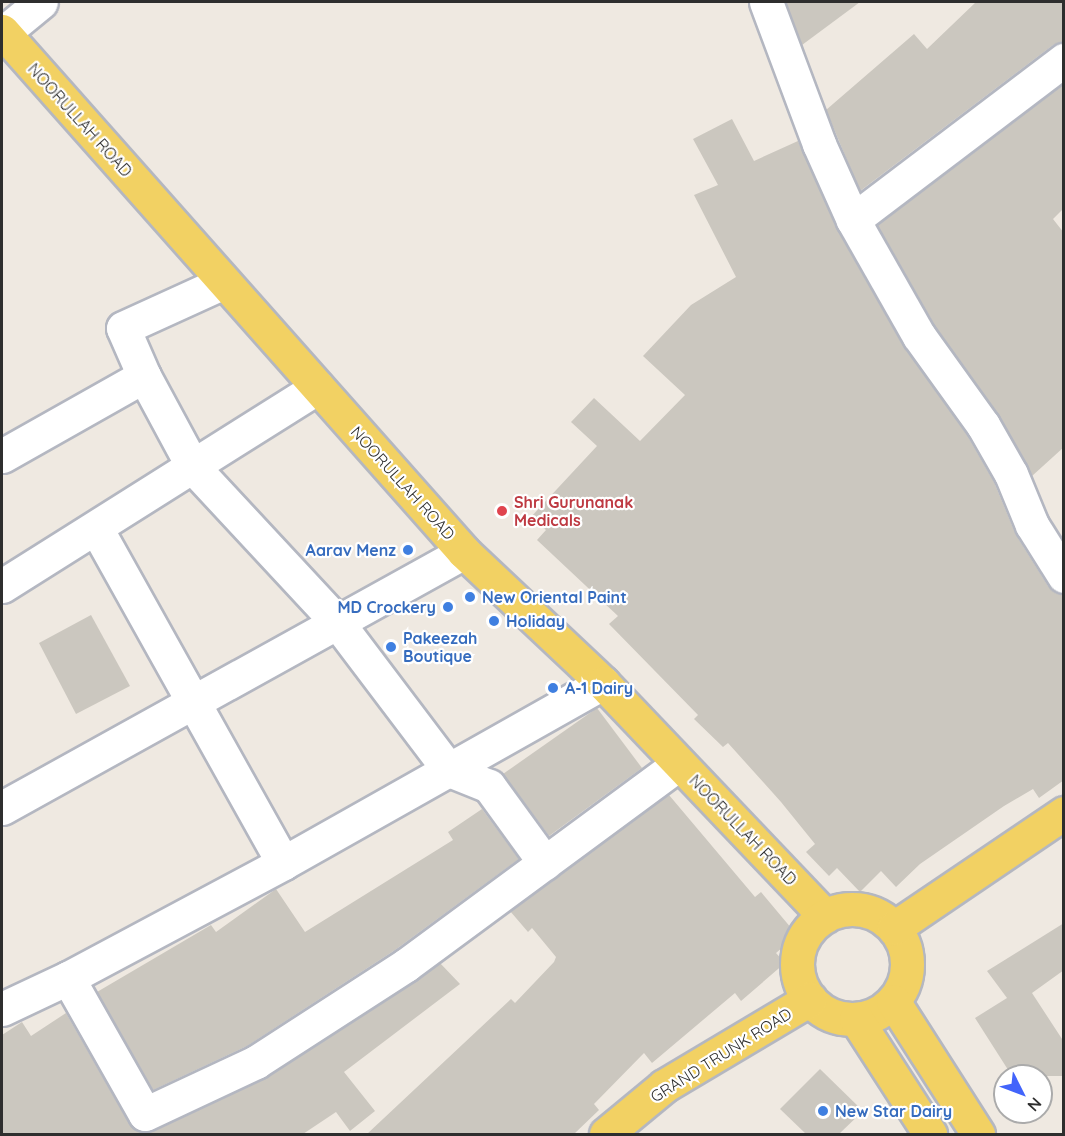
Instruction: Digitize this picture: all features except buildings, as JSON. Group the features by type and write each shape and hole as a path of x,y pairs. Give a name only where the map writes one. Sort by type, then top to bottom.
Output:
{"main road":[{"name":"NOORULLAH ROAD","path":"2,33 464,552 603,683 825,916"},
{"path":"899,936 1064,813"},
{"path":"899,936 1064,840"},
{"path":"825,916 861,909 899,936 906,974 893,1001 882,1010 856,1019 930,1134"},
{"name":"GRAND TRUNK ROAD","path":"825,916 810,929 801,945 797,964 810,999 838,1017 856,1019"},
{"name":"GRAND TRUNK ROAD","path":"606,1134 664,1086 810,999"},
{"path":"893,1001 978,1134"}],"street":[{"path":"2,33 41,2"},
{"path":"766,2 819,144 853,220 919,336 983,425 1011,474 1032,525 1064,576"},
{"path":"853,220 1064,60"},
{"path":"224,282 123,328 144,376 193,467 337,622 449,770 489,786 545,863"},
{"path":"2,456 144,376"},
{"path":"2,586 318,387"},
{"path":"96,528 283,863"},
{"path":"2,808 464,552"},
{"path":"4,1003 68,978 283,863 603,683"},
{"path":"68,978 145,1114 256,1062 406,965 679,764"}],"place":[{"name":"Shri Gurunanak Medicals","path":"502,511"},
{"name":"Aarav Menz","path":"408,550"},
{"name":"New Oriental Paint","path":"470,597"},
{"name":"MD Crockery","path":"448,607"},
{"name":"Holiday","path":"494,621"},
{"name":"Pakeezah Boutique","path":"391,647"},
{"name":"A-1 Dairy","path":"553,688"},
{"name":"New Star Dairy","path":"823,1111"}]}
